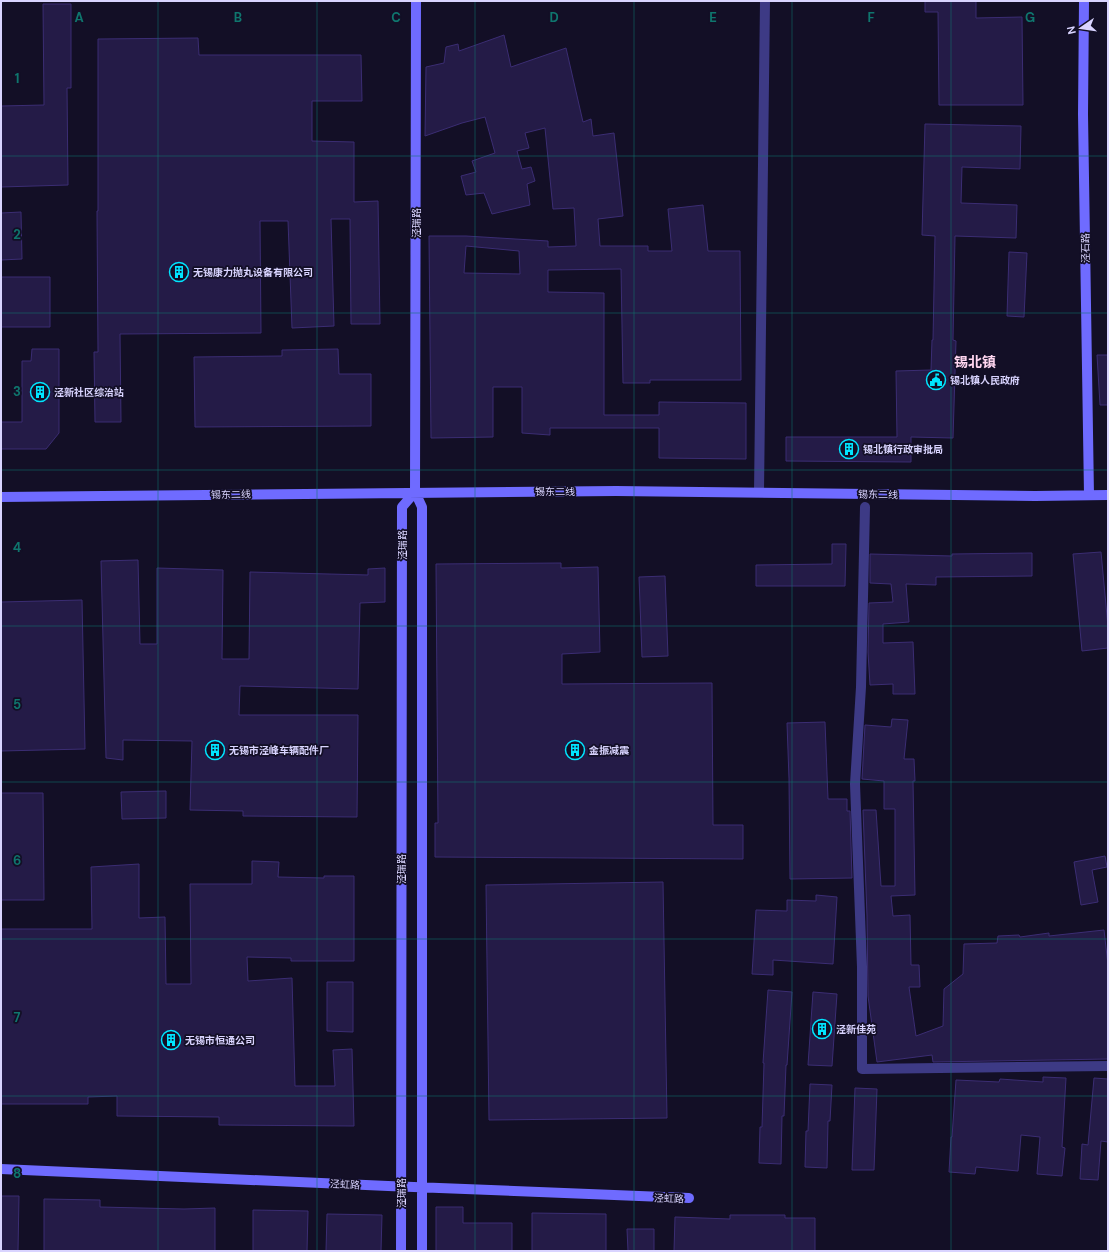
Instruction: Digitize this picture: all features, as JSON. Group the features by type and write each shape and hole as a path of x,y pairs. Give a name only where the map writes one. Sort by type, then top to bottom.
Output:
{"street":[{"name":"泾瑞路","path":"416,1 415,492 422,507 422,1251"},
{"path":"760,492 765,1"},
{"name":"泾石路","path":"1084,1 1089,495"},
{"name":"锡东二线","path":"1,497 624,491 1108,495"},
{"name":"泾瑞路","path":"401,1251 402,507 415,492"},
{"path":"865,507 861,687 855,784 862,967 862,1070 1108,1066"},
{"name":"泾虹路","path":"1,1169 422,1188 689,1198"}],"building":[{"path":"925,1 976,1 976,18 1022,17 1023,105 939,105 938,12 925,12"},
{"path":"43,4 71,4 71,88 67,88 68,185 1,187 1,106 44,105"},
{"path":"504,35 511,67 566,48 583,122 591,119 593,136 614,133 623,216 598,219 600,246 648,246 648,251 672,251 668,209 703,205 708,251 740,251 741,380 650,380 650,383 623,383 621,269 548,270 548,292 604,293 604,415 659,415 659,402 746,403 746,459 659,458 659,428 550,428 550,435 522,433 522,387 493,387 493,437 431,438 429,236 466,236 548,241 548,247 576,246 574,208 553,209 545,128 525,133 529,148 517,151 522,169 531,167 535,181 527,184 530,205 492,214 484,193 466,195 461,176 476,172 472,161 495,153 485,117 462,123 425,136 426,67 444,63 446,47 458,44 459,51","holes":["466,246 519,251 520,274 464,273"]},
{"path":"198,38 199,55 361,55 362,101 312,101 312,141 354,142 354,202 378,201 380,324 351,324 350,219 331,219 334,326 292,328 288,221 260,221 261,333 120,334 121,422 95,422 94,352 98,352 98,39"},
{"path":"925,124 1021,126 1020,169 962,167 961,203 1017,205 1016,238 955,236 953,340 956,341 953,438 911,437 911,462 786,461 786,437 897,437 896,371 931,370 935,236 922,235"},
{"path":"21,212 22,259 1,260 1,213"},
{"path":"1009,252 1027,253 1024,317 1007,316"},
{"path":"1,277 50,277 50,327 1,327"},
{"name":"泾新社区综治站","path":"32,349 59,349 59,433 46,449 1,449 1,422 22,422 22,361 31,361"},
{"path":"338,349 339,374 371,374 371,426 195,427 194,357 282,356 282,350"},
{"path":"1097,355 1108,355 1108,405 1100,405"},
{"path":"832,544 846,544 845,586 756,586 756,565 832,564"},
{"path":"1101,552 1108,627 1108,648 1082,651 1073,554"},
{"path":"1032,553 1032,576 936,577 936,585 906,584 909,622 883,624 883,643 913,642 915,694 893,694 893,684 870,685 868,652 869,603 893,602 891,584 870,583 870,554 952,556 952,554"},
{"path":"138,560 140,644 157,644 157,568 223,570 222,659 249,659 250,572 368,575 368,569 385,568 385,602 360,603 358,689 240,686 239,715 358,715 357,817 243,816 243,811 190,810 192,741 123,740 123,760 106,758 101,561"},
{"name":"金振减震","path":"561,563 561,568 598,567 600,652 562,654 562,684 712,683 713,825 743,825 743,859 435,857 435,823 438,823 436,564"},
{"path":"665,576 668,656 642,657 639,577"},
{"path":"82,600 85,749 1,751 1,602"},
{"path":"892,719 908,720 904,759 914,759 915,895 891,896 893,916 910,915 911,965 919,965 920,987 909,987 916,1036 943,1026 944,989 963,974 964,944 997,943 998,936 1019,935 1020,937 1049,933 1049,936 1104,930 1108,965 1108,1059 933,1062 932,1055 877,1062 868,996 863,810 876,810 881,886 895,886 895,809 884,809 884,781 862,779 865,725 891,727"},
{"path":"825,722 828,799 847,799 847,811 850,811 852,878 790,879 787,723"},
{"path":"166,791 166,818 122,819 121,792"},
{"path":"1,793 43,793 44,900 1,900"},
{"path":"1105,856 1107,867 1092,870 1098,902 1081,905 1074,862"},
{"path":"252,861 279,862 278,877 324,878 324,876 354,876 354,961 291,961 291,958 247,957 248,981 292,978 295,1086 335,1086 333,1050 352,1049 354,1126 219,1125 219,1117 117,1116 117,1096 88,1097 88,1104 1,1104 1,929 92,929 91,867 139,864 139,918 165,917 166,984 191,984 190,884 252,884"},
{"path":"663,882 667,1118 489,1120 486,885"},
{"path":"816,895 837,897 833,964 773,960 773,975 752,974 756,910 787,911 787,900 816,901"},
{"path":"327,982 353,982 353,1032 327,1031"},
{"path":"768,990 792,992 786,1065 784,1116 782,1116 781,1164 759,1163 760,1127 762,1127 763,1063"},
{"name":"泾新佳苑","path":"813,992 837,994 832,1066 808,1065"},
{"path":"1043,1077 1066,1078 1062,1147 1065,1148 1062,1176 1037,1174 1040,1137 1021,1135 1018,1171 976,1167 975,1174 949,1172 956,1080 999,1082 1000,1079 1043,1082"},
{"path":"1094,1078 1108,1079 1108,1142 1101,1141 1098,1180 1080,1179 1082,1144 1088,1145"},
{"path":"810,1084 832,1085 830,1121 828,1121 827,1168 805,1167"},
{"path":"855,1088 877,1089 874,1170 852,1170"},
{"path":"1,1196 19,1196 18,1251 1,1251"},
{"path":"44,1199 100,1200 100,1207 184,1209 215,1208 215,1251 44,1251"},
{"path":"436,1207 463,1207 463,1223 512,1223 512,1251 436,1251"},
{"path":"253,1210 308,1211 307,1251 253,1251"},
{"path":"532,1213 606,1214 606,1251 532,1251"},
{"path":"327,1214 382,1215 381,1251 326,1251"},
{"path":"730,1215 785,1215 785,1218 815,1218 815,1251 674,1251 675,1217 730,1219"},
{"path":"627,1229 654,1229 654,1251 628,1251"}],"place":[{"name":"无锡康力抛丸设备有限公司","path":"179,272"},
{"name":"锡北镇人民政府","path":"936,380"},
{"name":"泾新社区综治站","path":"40,392"},
{"name":"锡北镇行政审批局","path":"849,449"},
{"name":"无锡市泾峰车辆配件厂","path":"215,750"},
{"name":"金振减震","path":"575,750"},
{"name":"泾新佳苑","path":"822,1029"},
{"name":"无锡市恒通公司","path":"171,1040"}],"district":[{"name":"锡北镇","path":"975,362"}]}
